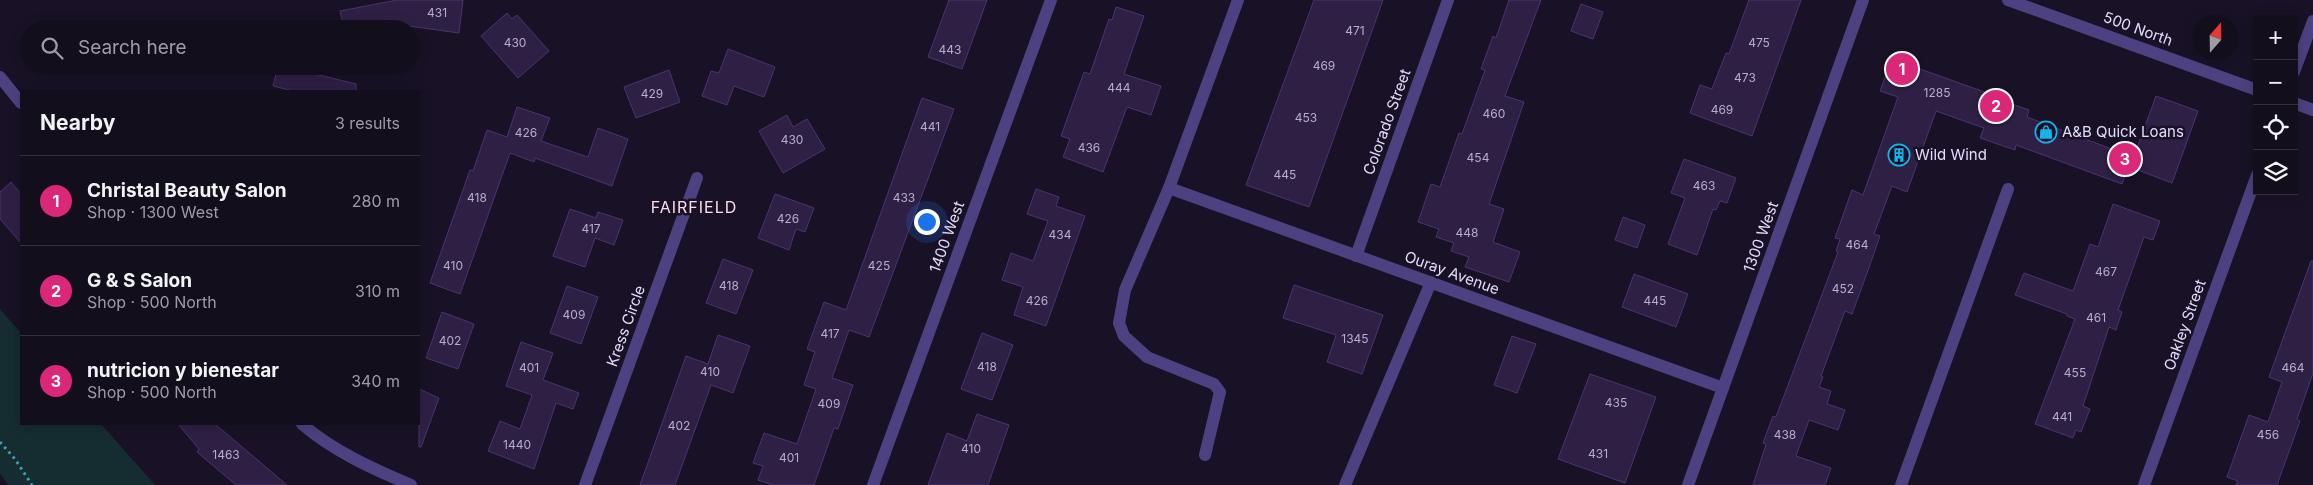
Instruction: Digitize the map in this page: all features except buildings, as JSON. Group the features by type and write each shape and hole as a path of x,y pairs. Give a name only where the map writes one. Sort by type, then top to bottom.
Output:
{"street":[{"name":"1400 West","path":"873,485 1051,0"},
{"path":"1205,455 1220,392 1214,384 1147,357 1124,336 1119,323 1125,290 1169,188 1238,0"},
{"name":"Colorado Street","path":"1356,256 1448,0"},
{"name":"1300 West","path":"1688,485 1864,0"},
{"name":"500 North","path":"2008,0 2253,89"},
{"path":"2298,61 2313,21"},
{"path":"0,77 20,102"},
{"path":"2298,104 2313,110"},
{"name":"Kress Circle","path":"585,485 697,178"},
{"name":"Oakley Street","path":"2144,485 2253,186"},
{"name":"Ouray Avenue","path":"1169,188 1723,388"},
{"path":"1901,485 2008,190"},
{"path":"1345,485 1430,282"},
{"path":"308,426 376,470 411,485"}],"path":[{"path":"0,442 15,459 32,485"}],"green space":[{"path":"0,309 20,332 20,425 102,425 155,485 8,485 0,473"}],"place":[{"name":"Christal Beauty Salon","path":"1902,69"},
{"name":"G & S Salon","path":"1996,106"},
{"name":"A&B Quick Loans","path":"2046,132"},
{"name":"Wild Wind","path":"1899,155"},
{"name":"nutricion y bienestar","path":"2125,159"}],"district":[{"name":"FAIRFIELD","path":"694,207"}]}
